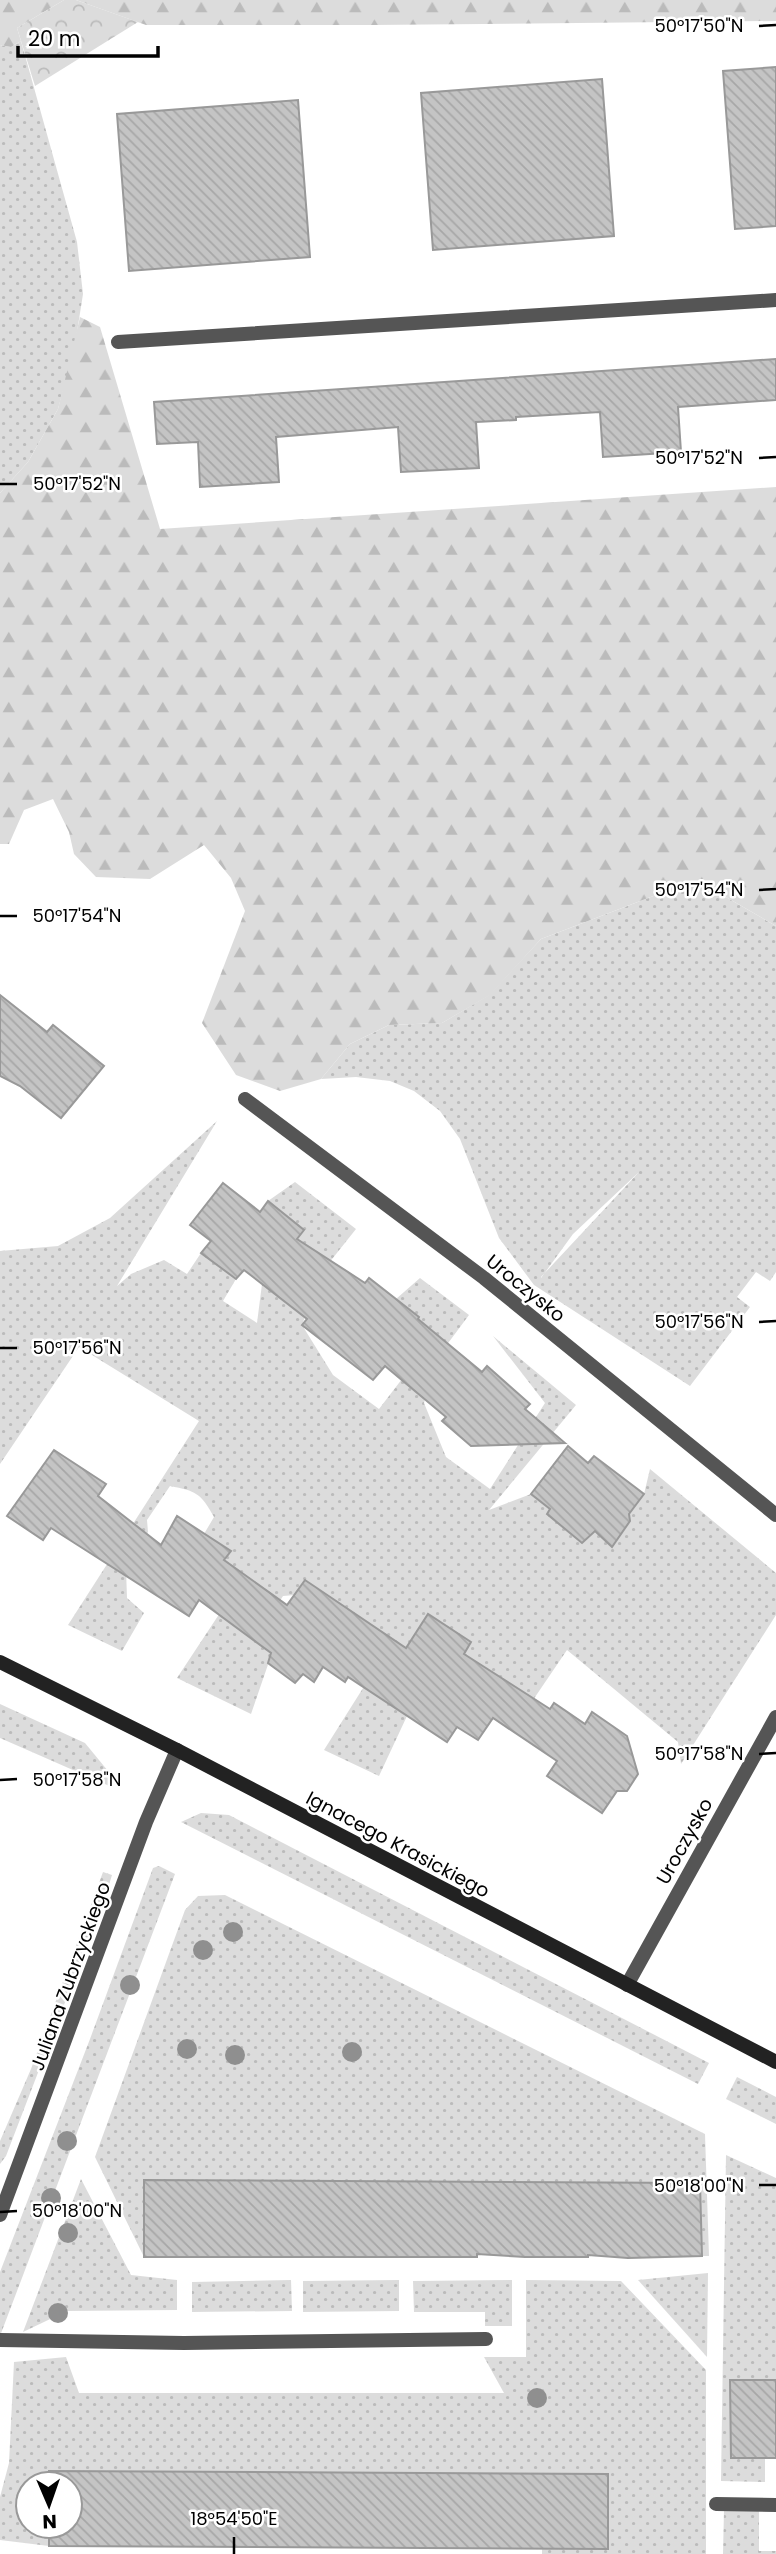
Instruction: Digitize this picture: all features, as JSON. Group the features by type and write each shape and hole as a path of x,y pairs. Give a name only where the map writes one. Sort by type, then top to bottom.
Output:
{"street":[{"path":"118,342 776,300"},
{"name":"Uroczysko","path":"245,1099 484,1278 776,1516"},
{"name":"Ignacego Krasickiego","path":"0,1662 177,1750 776,2062"},
{"name":"Uroczysko","path":"627,1985 776,1717"},
{"name":"Juliana Zubrzyckiego","path":"0,2215 146,1822 177,1750"},
{"path":"0,2340 184,2343 486,2339"},
{"path":"716,2504 776,2505"}],"green space":[{"path":"0,0 64,0 17,28 21,41 11,47 0,45"},
{"path":"64,0 76,0 138,22 35,86 17,28"},
{"path":"76,0 776,0 776,21 146,25"},
{"path":"21,41 77,242 83,294 74,351 58,409 28,462 0,493 0,45 11,47"},
{"path":"80,317 100,327 160,529 776,487 776,926 719,893 669,890 541,939 490,995 442,1023 389,1025 350,1044 321,1079 280,1091 236,1075 202,1023 245,911 231,878 204,845 150,879 96,877 74,854 69,832 53,799 24,810 9,844 0,844 0,493 28,462 58,409"},
{"path":"669,890 719,893 776,926 776,1272 770,1281 756,1272 737,1297 750,1307 690,1386 534,1285 499,1238 460,1139 440,1111 414,1091 390,1081 356,1077 321,1079 350,1044 389,1025 442,1023 489,995 541,939","holes":["639,1172 544,1273 573,1234"]},
{"path":"217,1121 117,1286 131,1274 164,1260 187,1274 201,1253 236,1279 223,1301 257,1323 262,1284 304,1230 268,1201 295,1182 356,1229 321,1273 302,1325 333,1375 379,1409 402,1379 419,1317 396,1299 420,1278 469,1315 437,1358 424,1403 446,1457 490,1489 545,1403 493,1336 576,1405 489,1510 531,1494 550,1509 547,1514 582,1543 595,1531 608,1543 616,1542 630,1522 629,1514 644,1494 650,1469 776,1573 776,1615 681,1764 678,1742 567,1650 516,1725 506,1698 390,1705 407,1716 379,1776 324,1750 387,1650 356,1615 306,1580 295,1595 283,1596 271,1615 272,1653 251,1714 177,1678 245,1575 224,1560 230,1551 204,1534 214,1517 205,1503 197,1494 179,1488 170,1486 147,1520 148,1532 126,1569 127,1598 144,1613 122,1651 68,1625 199,1421 79,1347 0,1464 0,1251 58,1246 110,1218"},
{"path":"0,1704 85,1743 108,1771 114,1788 0,1738"},
{"path":"201,1813 229,1815 709,2063 698,2084 181,1822"},
{"path":"159,1866 175,1874 0,2336 0,2272 153,1868"},
{"path":"103,1872 112,1875 105,1898 6,2156 0,2164 0,2141 31,2069"},
{"path":"225,1895 705,2134 709,2256 702,2256 700,2183 144,2181 144,2257 95,2157 185,1910 198,1896"},
{"path":"737,2077 776,2097 776,2124 726,2099"},
{"path":"726,2155 776,2178 776,2380 730,2380 731,2458 765,2458 765,2482 721,2481"},
{"path":"81,2179 131,2275 177,2280 177,2310 67,2311 23,2332"},
{"path":"708,2273 707,2357 638,2280"},
{"path":"291,2280 292,2311 192,2312 192,2282"},
{"path":"399,2280 399,2311 303,2312 303,2281"},
{"path":"512,2280 512,2326 485,2326 485,2312 414,2312 413,2281"},
{"path":"526,2280 621,2281 706,2370 706,2554 542,2554 542,2548 607,2474 14,2470 14,2540 49,2540 49,2546 0,2540 0,2497 9,2463 14,2362 66,2357 79,2393 504,2393 484,2357 526,2357"},
{"path":"724,2510 759,2510 759,2551 776,2551 776,2554 723,2554"}],"building":[{"path":"776,67 776,226 735,229 723,71"},
{"path":"602,79 614,236 433,250 421,93"},
{"path":"298,100 310,257 129,271 117,114"},
{"path":"776,359 776,400 678,407 681,452 603,457 600,412 516,417 516,420 476,422 479,468 401,472 398,427 276,437 279,482 200,487 198,442 157,444 154,402"},
{"path":"0,995 47,1032 53,1025 104,1066 61,1118 20,1086 0,1076"},
{"path":"223,1183 260,1212 268,1201 304,1230 297,1239 365,1283 369,1278 482,1372 487,1366 530,1404 525,1409 565,1443 471,1446 442,1421 446,1417 385,1366 373,1380 302,1325 307,1319 244,1270 236,1279 201,1253 211,1241 190,1225"},
{"path":"568,1446 588,1463 594,1456 644,1494 629,1514 630,1521 612,1547 595,1531 582,1543 547,1514 550,1509 531,1494"},
{"path":"54,1450 106,1484 98,1496 161,1545 177,1516 231,1551 224,1560 287,1605 305,1580 406,1648 428,1614 471,1642 464,1654 550,1709 554,1703 585,1724 592,1712 627,1736 638,1774 627,1791 617,1791 602,1813 547,1776 557,1761 493,1718 478,1740 457,1727 447,1742 348,1677 345,1682 323,1667 314,1682 303,1674 295,1683 268,1663 271,1653 199,1600 189,1616 51,1528 43,1540 7,1516"},
{"path":"144,2180 700,2183 702,2256 628,2258 477,2254 477,2257 144,2257"},
{"path":"730,2380 776,2380 776,2458 731,2458"},
{"path":"84,2471 608,2474 608,2549 49,2546 49,2540 84,2540"}]}
